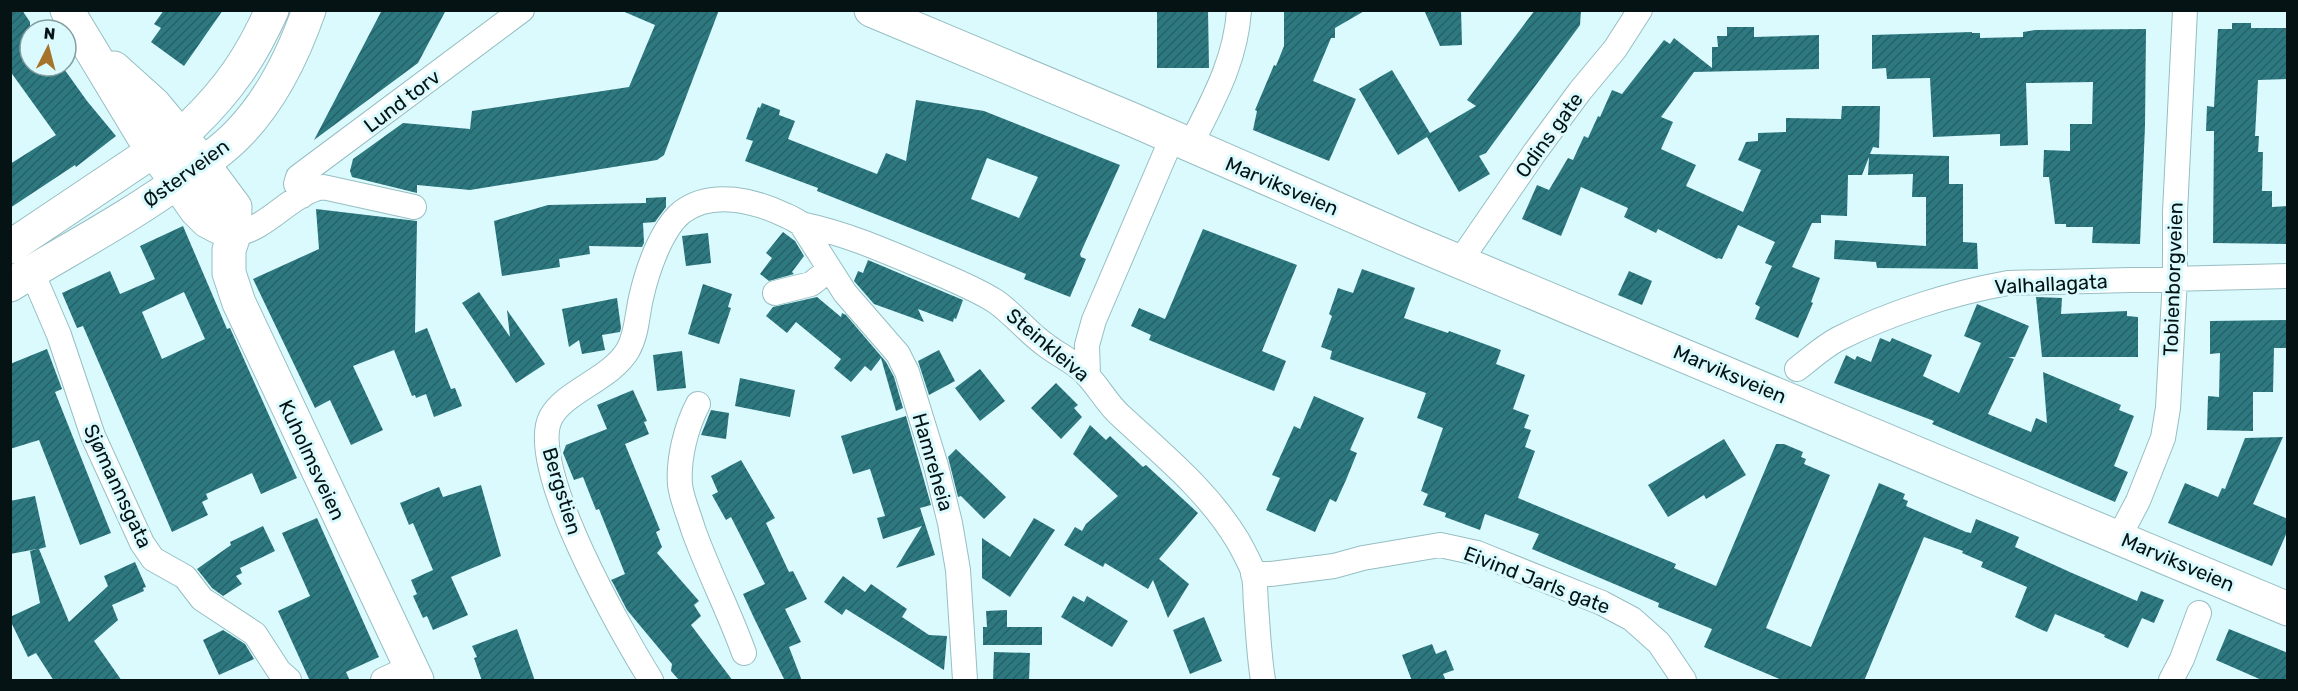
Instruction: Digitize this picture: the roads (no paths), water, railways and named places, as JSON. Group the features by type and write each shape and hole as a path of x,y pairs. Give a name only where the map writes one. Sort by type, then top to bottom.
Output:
{"main road":[{"name":"Østerveien","path":"10,247 168,144 214,104 246,63 272,10"},
{"name":"Østerveien","path":"21,278 177,183 240,132 284,67 309,10"},
{"name":"Marviksveien","path":"871,10 1460,261 2288,609"},
{"path":"78,26 121,76 154,104 168,144 177,183 191,204 207,221 234,235"},
{"name":"Kuholmsveien","path":"168,144 203,164 235,207 234,235 229,250 229,273 239,303 346,534 403,676"}],"street":[{"name":"Lund torv","path":"302,196 296,184 298,177 522,10"},
{"path":"1088,375 1087,345 1094,320 1181,142 1209,112 1228,67 1239,10"},
{"name":"Odins gate","path":"1460,261 1535,152 1580,91 1616,49 1640,10"},
{"name":"Tobienborgveien","path":"2119,537 2138,501 2163,438 2168,408 2185,10"},
{"path":"234,235 249,232 310,189 323,187 414,207"},
{"name":"Steinkleiva","path":"739,200 772,210 801,224 817,226 898,256 963,284 995,301 1044,345 1088,375 1112,408 1194,482 1215,506 1238,541 1253,573 1263,681"},
{"name":"Bergstien","path":"651,681 627,642 578,544 555,483 547,451 546,428 553,412 609,371 627,351 636,327 641,297 666,229 683,212 702,202 739,200"},
{"name":"Hamreheia","path":"801,224 845,293 898,354 907,372 936,466 950,523 958,570 965,681"},
{"path":"775,293 811,284 829,270"},
{"name":"Valhallagata","path":"1797,369 1836,340 1886,318 1977,289 2008,283 2288,276"},
{"name":"Sjømannsgata","path":"21,278 59,335 93,436 142,543 153,559 185,577 202,599 255,634 279,672 289,681"},
{"path":"698,404 687,431 680,485 705,561 731,616 744,653"},
{"name":"Eivind Jarls gate","path":"1253,573 1270,574 1334,566 1440,545 1477,553 1602,603 1632,619 1659,643 1684,681"},
{"path":"2171,681 2199,613"}]}
